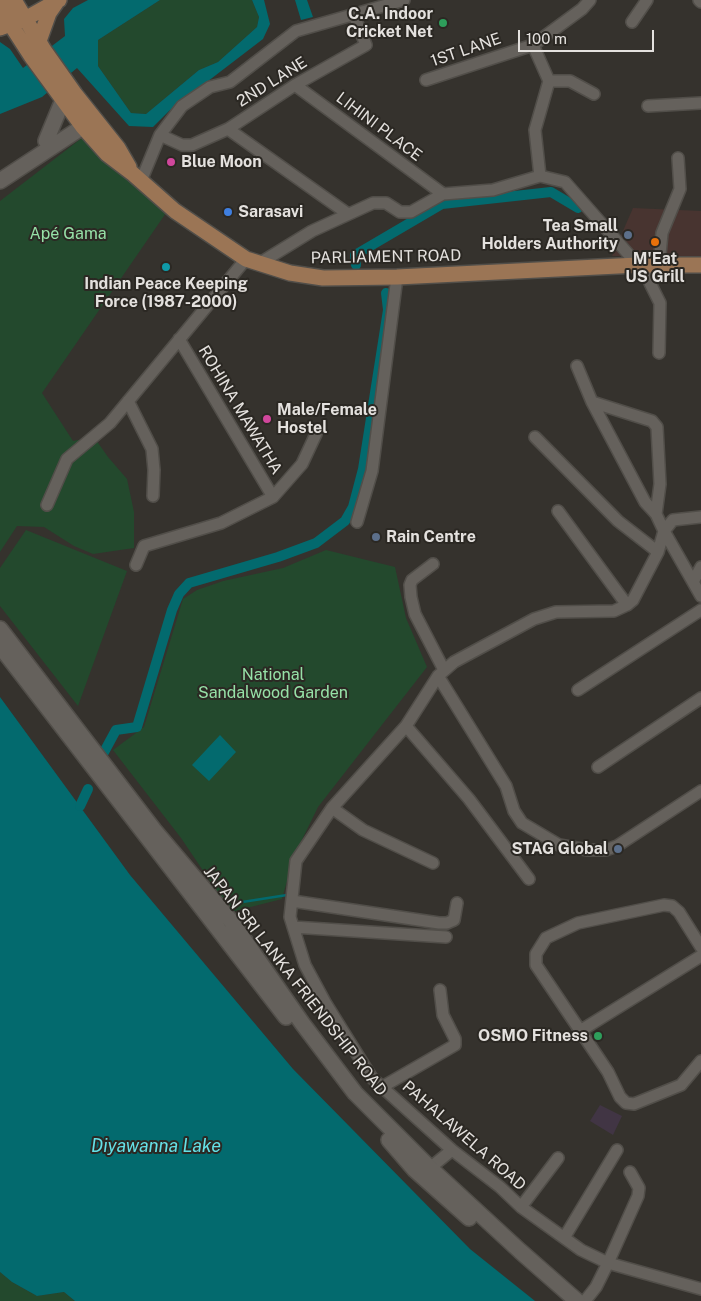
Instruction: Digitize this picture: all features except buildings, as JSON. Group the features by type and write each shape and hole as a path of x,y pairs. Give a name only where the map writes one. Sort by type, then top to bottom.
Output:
{"main road":[{"path":"9,17 53,0"},
{"path":"38,49 53,0"},
{"name":"PARLIAMENT ROAD","path":"9,17 22,43 38,49"},
{"name":"PARLIAMENT ROAD","path":"9,17 38,49 66,96 87,119 107,154 137,177 175,211 253,261 290,274 323,278 398,277 649,265 701,265"},
{"path":"46,141 66,96"},
{"path":"0,170 46,141 87,119"},
{"path":"0,181 87,119"},
{"name":"JAPAN SRI LANKA FRIENDSHIP ROAD","path":"0,629 154,830 231,921 302,1023 355,1093 430,1168 520,1252 577,1301"},
{"name":"JAPAN SRI LANKA FRIENDSHIP ROAD","path":"0,646 295,1029 350,1096 415,1170 564,1301"}],"street":[{"path":"137,177 160,136 182,106 210,87 230,82 296,31 353,13 404,0"},
{"name":"1ST LANE","path":"426,80 533,44 582,9 590,0"},
{"path":"632,22 647,0"},
{"name":"2ND LANE","path":"160,136 182,145 192,146 228,129 295,85 366,45 353,13"},
{"path":"533,44 549,81 535,130 540,176 565,182 649,265"},
{"path":"549,81 570,81 594,94"},
{"name":"LIHINI PLACE","path":"295,85 443,194"},
{"path":"648,106 701,103"},
{"path":"228,129 348,214"},
{"path":"659,353 660,303 650,283 649,265 680,189 678,158"},
{"name":"ROHINA MAWATHA","path":"48,505 68,459 110,424 179,339 253,261 373,203 386,203 400,212 411,212 443,194 493,190 540,176"},
{"path":"357,522 372,471 398,277"},
{"name":"ROHINA MAWATHA","path":"179,339 273,498"},
{"path":"577,366 592,402 646,502 656,514 701,596"},
{"path":"128,401 152,449 154,470 153,496"},
{"path":"592,402 652,421 657,427 660,484 656,514"},
{"path":"136,565 144,546 221,523 273,498 302,464 316,434"},
{"path":"535,437 618,521 658,552"},
{"path":"558,511 627,605 632,600 658,552 664,531 673,520 701,517"},
{"path":"433,564 412,580 410,585 415,614 441,673 506,786 514,811 522,823 559,845 588,850 606,850 617,846 701,791"},
{"path":"693,582 701,567"},
{"name":"PAHALAWELA ROAD","path":"627,605 614,611 556,612 534,618 454,662 441,673 406,726 332,808 296,861 290,918 305,965 326,1004 372,1078 452,1150 521,1207 581,1250 608,1263 701,1289"},
{"path":"578,690 701,610"},
{"path":"598,767 701,698"},
{"path":"406,726 469,799 529,879"},
{"path":"332,808 363,830 433,863"},
{"path":"292,901 439,924 454,920 457,903"},
{"path":"701,947 678,912 672,906 664,905 578,923 546,938 536,954 536,965 608,1072 620,1097 626,1103 634,1104 681,1085 701,1061"},
{"path":"293,927 446,937"},
{"path":"580,1031 701,956"},
{"path":"382,1087 455,1045 455,1039 443,1015 440,990"},
{"path":"430,1168 452,1150"},
{"path":"564,1238 617,1150"},
{"path":"521,1207 558,1158"},
{"path":"585,1301 596,1287 638,1196 639,1188 630,1172"}],"shaded area":[{"path":"633,208 701,211 701,257 612,256"},
{"path":"600,1105 622,1116 613,1135 590,1121"}],"green space":[{"path":"160,0 252,0 259,17 257,27 218,62 199,70 146,114 131,113 98,66 98,40"},
{"name":"Apé Gama","path":"87,134 166,213 42,393 73,441 94,437 127,479 134,512 134,548 93,554 74,546 44,527 17,526 0,552 0,201"},
{"path":"26,530 127,571 78,706 0,606 0,568"},
{"name":"National Sandalwood Garden","path":"326,550 395,567 406,618 427,667 318,807 294,856 282,899 231,912 181,838 113,750 144,727 183,599 197,590 223,581 283,568"},
{"path":"0,1272 12,1282 37,1296 64,1292 75,1301 0,1301"}],"water":[{"path":"88,0 160,0 98,40 98,66 131,113 146,114 199,70 218,62 257,27 259,17 252,0 264,0 270,24 263,39 169,111 153,127 129,126 77,68 42,97 0,114 0,42 10,49 23,68 65,36 64,19 73,8"},
{"path":"295,0 307,0 313,17 301,20"},
{"name":"Diyawanna Lake","path":"0,697 130,875 293,1069 470,1249 535,1301 75,1301 64,1292 37,1296 12,1282 0,1272"},
{"path":"220,735 236,752 209,781 192,765"}],"waterway":[{"path":"356,265 355,255 442,204 551,192 578,208"},
{"path":"103,754 116,730 137,727 172,610 179,594 189,583 278,557 316,543 345,521 353,507 363,469 388,310 386,293"},
{"path":"80,806 88,789"},
{"path":"236,903 287,895"}],"place":[{"name":"C.A. Indoor Cricket Net","path":"443,23"},
{"name":"Blue Moon","path":"171,162"},
{"name":"Sarasavi","path":"228,212"},
{"name":"Tea Small Holders Authority","path":"628,235"},
{"name":"M'Eat US Grill","path":"655,242"},
{"name":"Indian Peace Keeping Force (1987-2000)","path":"166,267"},
{"name":"Male/Female Hostel","path":"267,419"},
{"name":"Rain Centre","path":"376,537"},
{"name":"STAG Global","path":"618,849"},
{"name":"OSMO Fitness","path":"598,1036"}]}
